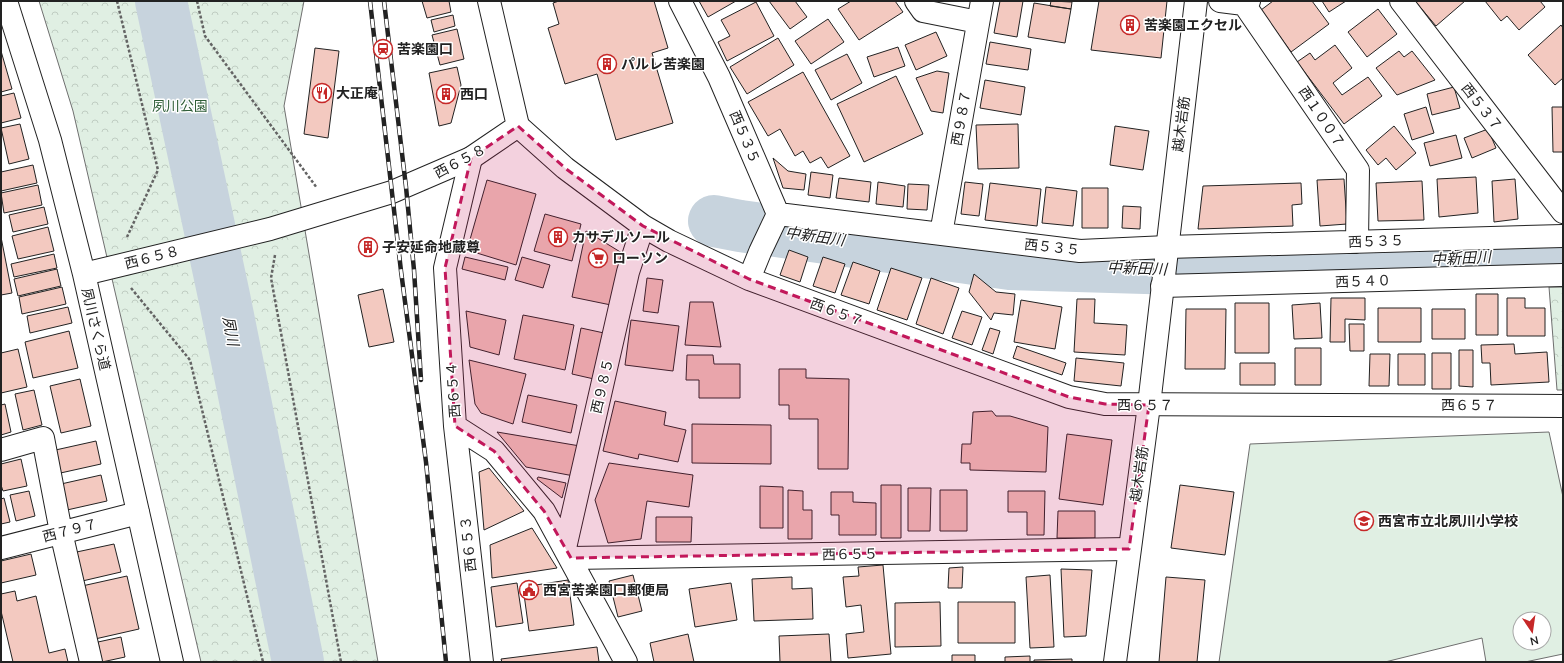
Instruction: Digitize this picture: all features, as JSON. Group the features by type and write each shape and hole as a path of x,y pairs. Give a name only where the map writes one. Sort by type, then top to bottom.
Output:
{"street":[{"name":"夙川さくら道","path":"6,1 50,140 84,274 172,662"},
{"path":"489,1 518,126 565,168 643,226 669,241 750,279 760,252 776,219"},
{"name":"西５３５","path":"680,1 720,77 776,219 941,234 1080,251 1167,247 1563,236"},
{"path":"916,1 923,11 978,22"},
{"name":"西９８７","path":"941,234 982,1"},
{"name":"越木岩筋","path":"1115,662 1149,405 1196,1"},
{"path":"1220,1 1246,3"},
{"name":"西５３７","path":"1401,1 1563,212"},
{"name":"西１００７","path":"1246,3 1358,170 1357,242"},
{"name":"西６５８","path":"84,274 275,227 399,190 471,158 518,126"},
{"name":"西６５４","path":"471,158 445,268 455,426 494,451 544,511 626,662"},
{"name":"西９８５","path":"568,553 628,272 643,226"},
{"name":"西５４０","path":"1162,286 1563,275"},
{"name":"西６５７","path":"750,279 1069,397 1105,404 1563,406"},
{"name":"西６５３","path":"455,426 482,662"},
{"path":"1,450 43,438 61,532 91,662"},
{"name":"西７９７","path":"1,548 138,513"},
{"name":"西６５５","path":"568,553 1129,549"}],"path":[{"path":"117,1 158,170 113,267 190,360 263,662"},
{"path":"197,1 205,36 333,210"},
{"path":"275,227 271,278 341,662"}],"highlighted area":[{"path":"518,126 565,168 643,226 749,279 1069,397 1105,404 1149,405 1129,549 571,558 544,511 494,451 455,426 445,268 471,158"}],"green space":[{"name":"夙川公園","path":"39,1 304,1 284,106 378,662 201,662 73,111"},
{"path":"1549,287 1563,287 1563,390 1557,390"},
{"name":"西宮市立北夙川小学校","path":"1549,432 1563,497 1563,654 1525,662 1486,662 1482,638 1385,662 1219,662 1250,444"}],"building":[{"path":"422,1 449,1 451,12 427,18"},
{"name":"パルレ苦楽園","path":"559,1 654,1 668,48 652,53 673,123 616,140 597,74 565,84 548,28 559,24 553,3"},
{"path":"699,1 736,1 708,17"},
{"path":"769,1 795,1 807,17 790,29"},
{"path":"851,1 895,1 903,12 859,40 838,9"},
{"path":"1000,1 1023,1 1017,37 994,33"},
{"path":"1051,1 1072,2 1071,9 1050,6"},
{"name":"苦楽園エクセル","path":"1099,1 1167,1 1161,58 1091,50"},
{"path":"1273,1 1312,1 1329,24 1291,52 1261,10"},
{"path":"1322,1 1346,1 1329,12"},
{"path":"1415,1 1465,1 1436,26"},
{"path":"1485,1 1540,1 1545,7 1519,30 1507,16 1501,21"},
{"path":"756,2 774,36 727,61 718,42 730,36 721,20"},
{"path":"1034,3 1071,9 1065,43 1028,37"},
{"path":"1378,9 1397,34 1367,57 1348,32"},
{"path":"453,15 455,26 434,32 431,20"},
{"path":"828,19 844,42 811,64 795,41"},
{"path":"1561,25 1563,28 1563,78 1555,85 1528,55"},
{"path":"457,29 464,59 440,65 432,35"},
{"path":"936,32 947,56 916,70 905,45"},
{"path":"778,38 794,65 747,94 730,67"},
{"path":"990,42 1031,49 1028,70 986,64"},
{"path":"1335,45 1352,68 1333,83 1342,95 1368,77 1382,96 1344,124 1297,62 1310,53 1315,60"},
{"path":"898,47 905,66 874,77 867,57"},
{"name":"大正庵","path":"315,48 339,51 328,138 304,134"},
{"path":"1,51 12,89 1,92"},
{"path":"1399,51 1404,57 1412,51 1435,80 1397,95 1376,68"},
{"path":"847,54 862,83 831,100 815,70"},
{"name":"西口","path":"457,67 461,85 451,123 439,126 429,73"},
{"path":"937,71 949,73 943,113 931,111 916,78"},
{"path":"803,72 850,156 828,168 821,157 810,163 803,151 795,156 780,129 768,136 748,102"},
{"path":"896,76 923,134 864,162 837,104"},
{"path":"985,80 1025,87 1021,115 980,108"},
{"path":"1454,87 1460,108 1432,115 1427,94"},
{"path":"14,93 21,118 1,123 1,96"},
{"path":"1426,107 1434,133 1412,140 1404,114"},
{"path":"1552,107 1563,107 1563,152 1553,152"},
{"path":"20,124 29,159 9,164 1,128"},
{"path":"1018,124 1019,168 978,169 976,125"},
{"path":"1115,126 1149,131 1143,170 1110,165"},
{"path":"1394,126 1416,153 1396,170 1386,158 1378,165 1366,150"},
{"path":"1488,129 1496,148 1472,158 1464,138"},
{"path":"1456,135 1462,158 1430,166 1424,143"},
{"path":"773,158 788,171 806,174 804,190 783,188"},
{"path":"33,165 37,183 1,191 1,172"},
{"path":"811,172 833,175 830,198 808,195"},
{"path":"1476,177 1478,213 1439,217 1437,179"},
{"path":"839,178 871,182 869,202 836,198"},
{"path":"1344,179 1347,224 1320,226 1317,180"},
{"path":"1515,179 1518,219 1494,222 1492,181"},
{"path":"487,180 536,194 516,265 467,250"},
{"path":"1422,181 1424,220 1378,221 1376,183"},
{"path":"878,182 905,186 903,207 876,204"},
{"path":"965,182 983,184 979,216 961,214"},
{"path":"990,183 1041,189 1037,226 985,220"},
{"path":"1301,183 1302,204 1292,205 1293,226 1198,229 1203,186"},
{"path":"908,184 929,185 927,210 907,209"},
{"path":"38,185 42,205 4,213 1,193"},
{"path":"1046,187 1077,191 1073,226 1042,223"},
{"path":"1082,188 1108,188 1108,228 1082,228"},
{"path":"1123,206 1141,207 1140,229 1122,228"},
{"path":"44,207 48,224 13,232 9,215"},
{"name":"カサデルソール","path":"545,214 581,224 572,261 534,251"},
{"path":"48,227 54,251 18,259 12,236"},
{"path":"586,231 622,253 611,305 572,297"},
{"path":"1,237 12,293 1,295"},
{"name":"子安延命地蔵尊","path":"372,239 375,252 363,254 360,241"},
{"path":"789,250 808,257 800,282 780,275"},
{"path":"54,254 57,268 14,277 11,264"},
{"path":"465,257 508,267 505,280 462,269"},
{"path":"522,257 550,265 543,288 515,280"},
{"path":"823,257 845,264 835,293 813,286"},
{"path":"853,262 880,271 869,304 841,295"},
{"path":"891,268 922,278 907,320 877,310"},
{"path":"57,269 61,286 18,296 14,279"},
{"path":"974,274 996,292 1015,294 1013,315 994,313 991,320 969,292"},
{"path":"647,278 663,280 658,313 643,311"},
{"path":"931,278 959,288 943,334 916,324"},
{"path":"62,287 66,304 22,314 19,297"},
{"path":"383,289 394,342 369,347 358,295"},
{"path":"1476,294 1498,294 1498,335 1476,335"},
{"path":"1331,298 1365,298 1365,320 1345,319 1345,342 1330,342"},
{"path":"1507,298 1525,298 1525,308 1545,308 1545,336 1507,336"},
{"path":"1077,299 1095,299 1094,323 1127,325 1125,355 1074,352"},
{"path":"1021,300 1062,307 1055,349 1014,342"},
{"path":"690,302 713,302 721,347 685,345"},
{"path":"1235,303 1269,303 1269,353 1235,353"},
{"path":"1320,303 1322,338 1294,339 1292,305"},
{"path":"68,307 72,323 30,333 27,316"},
{"path":"1378,308 1421,308 1421,342 1378,342"},
{"path":"1186,309 1226,309 1225,369 1185,369"},
{"path":"1432,309 1465,309 1465,339 1432,339"},
{"path":"466,311 506,320 499,355 470,347"},
{"path":"962,311 982,317 972,345 952,338"},
{"path":"523,315 574,325 565,370 514,359"},
{"path":"631,320 679,326 673,371 625,365"},
{"path":"1349,324 1364,324 1364,351 1350,351"},
{"path":"581,328 604,333 594,379 572,374"},
{"path":"990,328 1000,331 993,354 982,350"},
{"path":"69,331 78,368 33,378 25,342"},
{"path":"1514,344 1515,354 1547,352 1549,382 1491,385 1490,363 1482,363 1481,345"},
{"path":"1017,346 1066,363 1062,375 1013,358"},
{"path":"1295,348 1321,348 1321,385 1295,385"},
{"path":"18,349 27,387 1,393 1,353"},
{"path":"1459,350 1473,350 1473,387 1459,386"},
{"path":"1432,353 1451,353 1451,389 1432,389"},
{"path":"1370,354 1390,354 1389,386 1369,386"},
{"path":"1398,354 1425,354 1425,385 1398,385"},
{"path":"687,355 713,355 714,364 740,364 740,398 699,398 699,380 686,380"},
{"path":"1076,358 1124,363 1121,386 1074,381"},
{"path":"469,360 526,374 513,424 481,413 475,404"},
{"path":"1240,363 1275,363 1275,385 1240,385"},
{"path":"779,369 806,369 806,378 849,379 848,469 818,469 818,419 789,419 789,405 779,405"},
{"path":"80,379 91,426 61,433 50,386"},
{"path":"34,390 42,425 23,430 15,394"},
{"path":"528,395 577,405 571,433 522,422"},
{"path":"615,401 666,412 664,425 686,430 678,462 639,454 638,459 603,451"},
{"path":"5,404 11,432 1,435 1,405"},
{"path":"992,411 996,416 1010,416 1048,427 1046,472 970,470 970,463 961,463 962,444 971,444 973,412"},
{"path":"692,424 771,425 771,464 692,463"},
{"path":"497,432 580,446 574,476 526,467"},
{"path":"1067,434 1112,440 1103,505 1059,499"},
{"path":"96,441 101,464 56,474 51,451"},
{"path":"21,459 27,486 3,491 1,485 1,464"},
{"path":"609,463 693,475 689,507 647,501 641,539 608,543 595,500"},
{"path":"489,468 524,511 484,530 479,472"},
{"path":"101,475 107,501 67,510 61,484"},
{"path":"538,477 566,483 562,498 537,479"},
{"path":"881,485 901,485 901,538 881,538"},
{"path":"1180,485 1234,492 1225,555 1171,548"},
{"path":"760,486 783,487 783,528 760,528"},
{"path":"908,488 931,488 930,531 908,531"},
{"path":"788,490 803,491 803,510 812,510 812,539 788,539"},
{"path":"940,490 967,490 967,531 940,531"},
{"path":"29,491 35,516 16,521 10,495"},
{"path":"1008,491 1045,491 1044,535 1027,535 1027,512 1008,512"},
{"path":"831,492 853,492 853,502 876,503 876,535 839,535 839,515 831,515"},
{"path":"4,498 10,522 1,524 1,499"},
{"path":"1058,511 1095,511 1095,538 1057,538"},
{"path":"656,517 692,517 691,542 656,542"},
{"path":"532,528 557,568 492,578 490,545"},
{"path":"114,544 121,572 78,582 72,553"},
{"path":"31,554 36,575 1,583 1,561"},
{"path":"883,565 891,654 848,658 846,634 864,632 861,605 846,607 843,577 859,576 858,567"},
{"path":"963,567 962,588 948,588 949,568"},
{"path":"1061,569 1092,570 1086,636 1064,637"},
{"path":"633,575 642,611 618,617 609,581"},
{"path":"1050,575 1054,647 1030,648 1026,577"},
{"path":"127,576 139,629 95,639 82,586"},
{"path":"792,577 792,589 812,588 813,619 754,621 752,579"},
{"path":"1166,577 1205,580 1197,662 1159,662"},
{"path":"568,580 574,625 529,631 523,587"},
{"path":"517,583 523,623 496,627 491,587"},
{"path":"731,583 737,620 695,627 689,589"},
{"path":"15,591 17,601 36,596 49,653 65,649 68,662 13,662 1,611 1,594"},
{"path":"940,602 941,646 895,647 895,603"},
{"path":"958,602 1015,602 1015,643 958,643"},
{"path":"688,634 694,662 654,662 650,643"},
{"path":"829,634 831,662 780,662 779,636"},
{"path":"121,637 125,657 102,662 98,642"},
{"path":"597,647 599,662 502,662 501,659"},
{"path":"952,655 975,655 975,662 952,662"},
{"path":"1030,656 1030,662 1005,662 1005,657"},
{"path":"1072,659 1072,662 1034,662 1034,660"}],"waterway":[{"name":"夙川","path":"161,1 224,296 298,662"},
{"name":"中新田川","path":"714,221 740,226 1010,264 1214,270 1563,253"}],"railway":[{"path":"370,1 401,271 426,462 446,662"},
{"path":"384,1 406,187 414,270 421,380"}],"place":[{"name":"苦楽園エクセル","path":"1130,25"},
{"name":"苦楽園口","path":"383,49"},
{"name":"パルレ苦楽園","path":"607,64"},
{"name":"大正庵","path":"322,93"},
{"name":"西口","path":"446,94"},
{"name":"カサデルソール","path":"558,237"},
{"name":"子安延命地蔵尊","path":"368,247"},
{"name":"ローソン","path":"598,258"},
{"name":"西宮市立北夙川小学校","path":"1364,521"},
{"name":"西宮苦楽園口郵便局","path":"529,590"}]}
